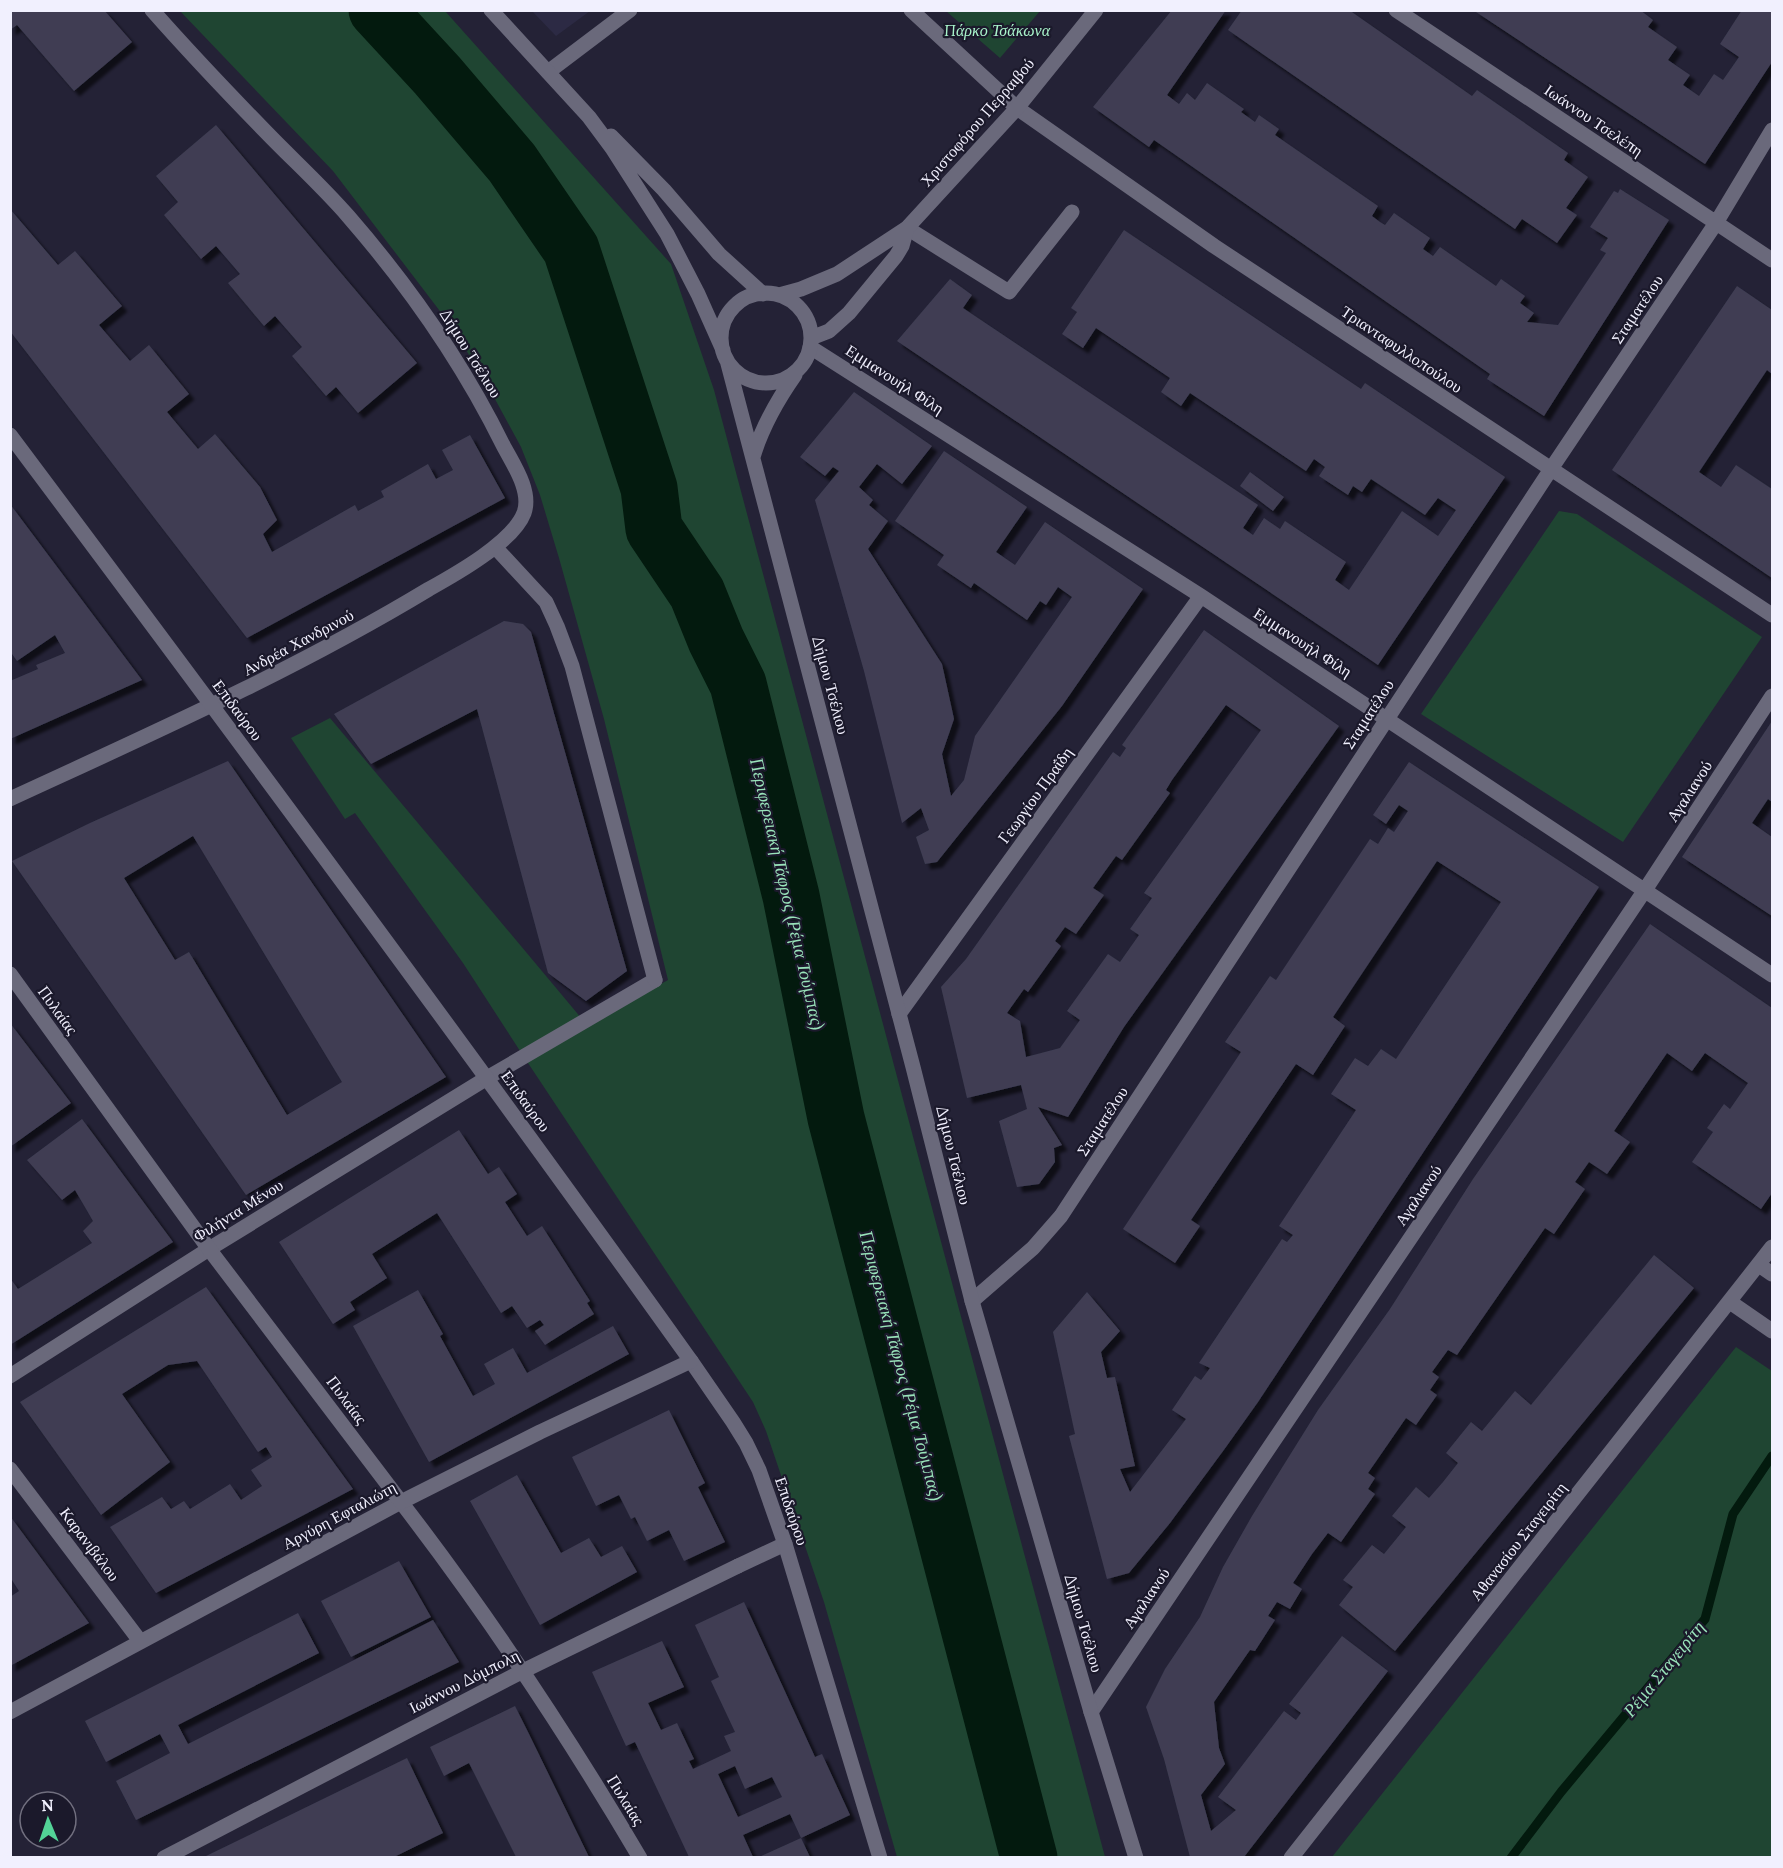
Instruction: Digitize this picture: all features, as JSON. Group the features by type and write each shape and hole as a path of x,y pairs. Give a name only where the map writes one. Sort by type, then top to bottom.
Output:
{"street":[{"name":"Δήμου Τσέλιου","path":"152,10 214,80 347,214 410,293 461,368 520,478 527,502 518,525 495,547"},
{"name":"Δήμου Τσέλιου","path":"491,10 589,117 630,154 719,254 771,294"},
{"path":"548,72 630,10"},
{"name":"Τριανταφυλλοπούλου","path":"911,10 1017,108 1214,246 1773,615"},
{"name":"Χριστοφόρου Περραιβού","path":"771,294 801,289 837,274 907,228 1017,108 1096,10"},
{"name":"Ιωάννου Τσελέπη","path":"1396,10 1773,260"},
{"name":"Δήμου Τσέλιου","path":"589,117 612,148 667,234 698,294 725,355 972,1300 1091,1712 1136,1857"},
{"name":"Σταματέλου","path":"972,1300 1033,1248 1061,1216 1386,719 1716,223 1773,130"},
{"path":"907,228 1009,292 1072,212"},
{"name":"Χριστοφόρου Περραιβού","path":"811,342 829,331 849,313 896,256 902,246 907,228"},
{"path":"753,458 765,423 801,366 811,342 809,324 802,311 792,302 771,294 748,297 730,312 721,334 725,355 737,372 759,382 782,380 801,366"},
{"name":"Εμμανουήλ Φίλη","path":"811,342 1201,596 1773,975"},
{"name":"Επιδαύρου","path":"10,435 487,1078 733,1422 752,1454 785,1544 880,1857"},
{"name":"Ανδρέα Χανδρινού","path":"10,798 213,706 361,629 455,574 495,547"},
{"name":"Φιλήντα Μένου","path":"10,1376 209,1249 487,1078 655,980 572,666 561,636 546,602 495,547"},
{"name":"Γεωργίου Πραΐδη","path":"898,1014 1201,596"},
{"name":"Αγαλιανού","path":"1091,1712 1645,890 1773,696"},
{"name":"Πυλαίας","path":"10,974 209,1249 463,1584 523,1671 640,1857"},
{"name":"Αθανασίου Σταγειρίτη","path":"1291,1857 1773,1247"},
{"path":"1759,1265 1773,1274"},
{"path":"1730,1302 1773,1330"},
{"name":"Αργύρη Εφταλιώτη","path":"10,1712 401,1502 540,1432 691,1361"},
{"name":"Καρανιβάλου","path":"10,1469 140,1641"},
{"name":"Ιωάννου Δόμπολη","path":"164,1857 523,1671 785,1544"}],"shaded area":[{"path":"532,11 590,11 556,36"}],"green space":[{"path":"180,11 445,11 671,264 714,390 1105,1857 897,1857 824,1602 766,1431 753,1402 526,1060 668,980 604,719 540,495 521,447 483,377 449,323 333,171"},
{"name":"Πάρκο Τσάκωνα","path":"946,11 1040,11 1000,58"},
{"path":"1559,511 1577,514 1762,637 1623,842 1421,714"},
{"path":"330,718 582,1019 522,1054 463,963 355,813 345,819 291,738"},
{"path":"1736,1347 1772,1371 1772,1857 1332,1857"}],"building":[{"path":"10,10 104,10 132,42 74,91 17,25 10,30"},
{"path":"1172,10 1226,10 1167,95 1179,104 1187,93 1195,100 1207,83 1244,109 1241,112 1255,122 1259,115 1279,129 1275,135 1378,206 1372,216 1380,222 1385,225 1394,213 1430,238 1423,249 1433,256 1440,247 1496,286 1501,279 1525,296 1520,303 1534,313 1527,322 1558,325 1606,253 1600,250 1608,238 1590,227 1614,191 1618,193 1620,189 1669,220 1544,416 1487,379 1490,374 1154,140 1149,147 1093,107"},
{"path":"1242,10 1349,10 1472,96 1477,90 1568,153 1564,160 1588,177 1566,208 1577,215 1557,243 1522,219 1515,229 1228,30"},
{"path":"1473,10 1640,10 1653,20 1648,27 1677,47 1668,60 1690,75 1683,85 1699,96 1714,74 1723,80 1739,57 1720,44 1742,10 1772,10 1772,62 1705,164"},
{"path":"216,125 417,363 358,413 336,387 326,396 292,356 302,347 275,316 264,326 228,283 240,274 216,246 201,259 164,215 178,202 156,176"},
{"path":"10,209 58,265 75,251 122,306 99,325 130,361 149,345 189,394 167,412 198,449 215,434 260,487 277,520 263,534 272,552 355,505 358,511 384,497 381,491 428,464 436,479 453,470 442,450 470,435 505,498 247,638 10,331"},
{"path":"1124,230 1361,389 1365,383 1505,477 1378,665 897,341 950,279 972,295 963,308 1258,505 1243,528 1253,535 1264,518 1280,529 1285,521 1346,562 1335,580 1349,590 1402,511 1438,536 1456,510 1438,498 1425,515 1371,479 1362,492 1353,486 1348,495 1319,476 1325,467 1314,459 1306,471 1190,393 1181,406 1161,392 1170,378 1096,328 1083,348 1062,334 1077,312 1071,308"},
{"path":"1737,286 1772,310 1772,374 1767,370 1699,472 1721,487 1736,465 1772,489 1772,578 1612,470"},
{"path":"854,392 932,446 902,484 877,464 859,487 873,500 869,505 888,521 868,549 942,664 954,719 942,754 951,796 964,780 975,736 1072,597 1058,587 1046,605 1040,601 1027,620 974,583 971,588 937,565 944,555 895,521 944,451 1027,507 996,552 1015,565 1045,522 1143,589 1062,706 937,862 925,864 916,837 929,830 921,808 902,823 864,671 815,500 839,471 833,467 825,476 800,457"},
{"path":"1250,472 1284,497 1273,511 1240,486"},
{"path":"10,504 142,680 10,739 10,681 38,669 36,665 65,653 55,635 17,661 10,651"},
{"path":"504,621 523,624 531,632 627,971 586,1001 548,973 477,709 371,764 334,714"},
{"path":"1204,630 1339,726 1124,1027 1068,1117 1038,1107 1062,1145 1054,1148 1055,1162 1039,1184 1017,1187 999,1121 1027,1109 1021,1085 967,1098 941,987 966,959 1113,752 1120,757 1126,748 1122,745","holes":["1226,705 1261,730 1144,893 1152,898 1130,929 1139,935 1120,962 1108,954 1067,1011 1080,1020 1060,1048 1026,1057 1020,1021 1007,1013 1024,989 1028,992 1061,946 1055,941 1065,927 1076,934 1104,895 1093,888 1116,856 1122,860 1170,793 1166,790 1172,780"]},
{"path":"1772,721 1772,802 1768,799 1752,823 1772,837 1772,916 1682,857"},
{"path":"228,761 446,1077 246,1195 12,861","holes":["193,836 342,1082 287,1115 189,952 175,960 124,878"]},
{"path":"1409,762 1599,887 1258,1402 1170,1523 1129,1573 1107,1579 1069,1436 1075,1434 1053,1332 1087,1292 1120,1331 1101,1352 1107,1378 1115,1377 1135,1466 1120,1469 1130,1492 1186,1419 1172,1410 1195,1376 1201,1380 1210,1368 1199,1363 1282,1239 1287,1242 1293,1235 1279,1226 1356,1110 1331,1094 1355,1058 1368,1066 1381,1049 1396,1059 1501,902 1437,861 1333,1017 1345,1026 1313,1075 1296,1064 1191,1220 1200,1226 1175,1263 1123,1229 1241,1052 1225,1042 1270,976 1276,980 1370,839 1378,844 1388,828 1394,832 1408,811 1399,805 1386,824 1373,815"},
{"path":"1650,924 1772,1008 1772,1193 1761,1209 1692,1162 1713,1132 1707,1128 1724,1104 1730,1109 1748,1083 1705,1053 1692,1071 1667,1053 1614,1131 1630,1142 1607,1174 1589,1162 1575,1182 1585,1189 1554,1234 1545,1228 1457,1355 1448,1350 1432,1372 1439,1377 1430,1390 1437,1395 1416,1425 1406,1418 1368,1473 1375,1478 1368,1489 1375,1494 1341,1542 1328,1533 1293,1583 1302,1589 1290,1609 1277,1602 1268,1616 1275,1620 1255,1651 1250,1650 1214,1702 1219,1748 1225,1764 1201,1795 1211,1831 1236,1810 1218,1797 1284,1711 1296,1720 1301,1713 1289,1704 1342,1636 1388,1671 1244,1857 1190,1857 1164,1759 1146,1707 1165,1669 1200,1617 1223,1567 1252,1516 1318,1410 1390,1309 1473,1179"},
{"path":"10,1023 71,1103 10,1147"},
{"path":"82,1119 173,1242 10,1345 10,1278 18,1289 92,1243 83,1231 93,1221 75,1190 62,1200 27,1160"},
{"path":"459,1130 488,1174 499,1167 517,1194 505,1202 527,1236 542,1226 590,1301 587,1303 594,1314 545,1345 535,1331 544,1325 540,1320 527,1328 512,1306 501,1313 437,1213 372,1254 387,1278 350,1302 355,1310 333,1324 279,1242"},
{"path":"1654,1255 1694,1288 1395,1651 1339,1605 1353,1587 1343,1580 1372,1545 1384,1554 1406,1527 1392,1516 1416,1487 1429,1498 1443,1482 1458,1463 1446,1453 1471,1422 1482,1431 1515,1391 1531,1405"},
{"path":"206,1287 353,1489 156,1593 110,1527 162,1497 171,1509 184,1501 190,1509 230,1484 241,1500 262,1486 251,1470 272,1457 266,1447 258,1452 197,1361 168,1365 122,1394 170,1462 101,1515 20,1402"},
{"path":"418,1290 443,1334 440,1336 473,1396 495,1384 484,1364 513,1348 527,1373 613,1326 629,1354 429,1462 353,1326"},
{"path":"669,1410 705,1483 698,1487 725,1542 684,1561 669,1530 647,1541 635,1517 631,1519 619,1495 596,1506 572,1457"},
{"path":"517,1475 561,1553 589,1538 601,1557 622,1546 637,1572 540,1625 470,1501"},
{"path":"10,1516 89,1623 10,1666 10,1597 19,1591 10,1577"},
{"path":"399,1561 431,1617 351,1657 321,1601"},
{"path":"744,1602 815,1757 822,1754 850,1815 801,1838 790,1814 743,1835 753,1857 689,1857 635,1742 626,1746 592,1672 662,1641 684,1687 648,1703 661,1730 677,1723 694,1759 689,1761 693,1769 731,1751 724,1736 735,1732 711,1681 719,1677 695,1625","holes":["735,1766 745,1789 772,1777 782,1797 738,1817 718,1774"]},
{"path":"298,1613 319,1653 178,1725 188,1744 433,1620 459,1662 136,1820 116,1781 170,1753 160,1734 106,1762 85,1721"},
{"path":"515,1706 589,1857 516,1857 469,1763 444,1776 430,1747"},
{"path":"407,1758 443,1833 394,1857 204,1857"},
{"path":"801,1838 810,1857 759,1857"}],"waterway":[{"name":"Περιφερειακή Τάφρος (Ρέμα Τούμπας)","path":"377,10 437,75 512,163 571,249 649,488 654,529 697,593 716,640 738,684 791,896 836,1118 1029,1858"},
{"name":"Ρέμα Σταγειρίτη","path":"1511,1858 1561,1792 1705,1619 1733,1514 1772,1456"}]}
